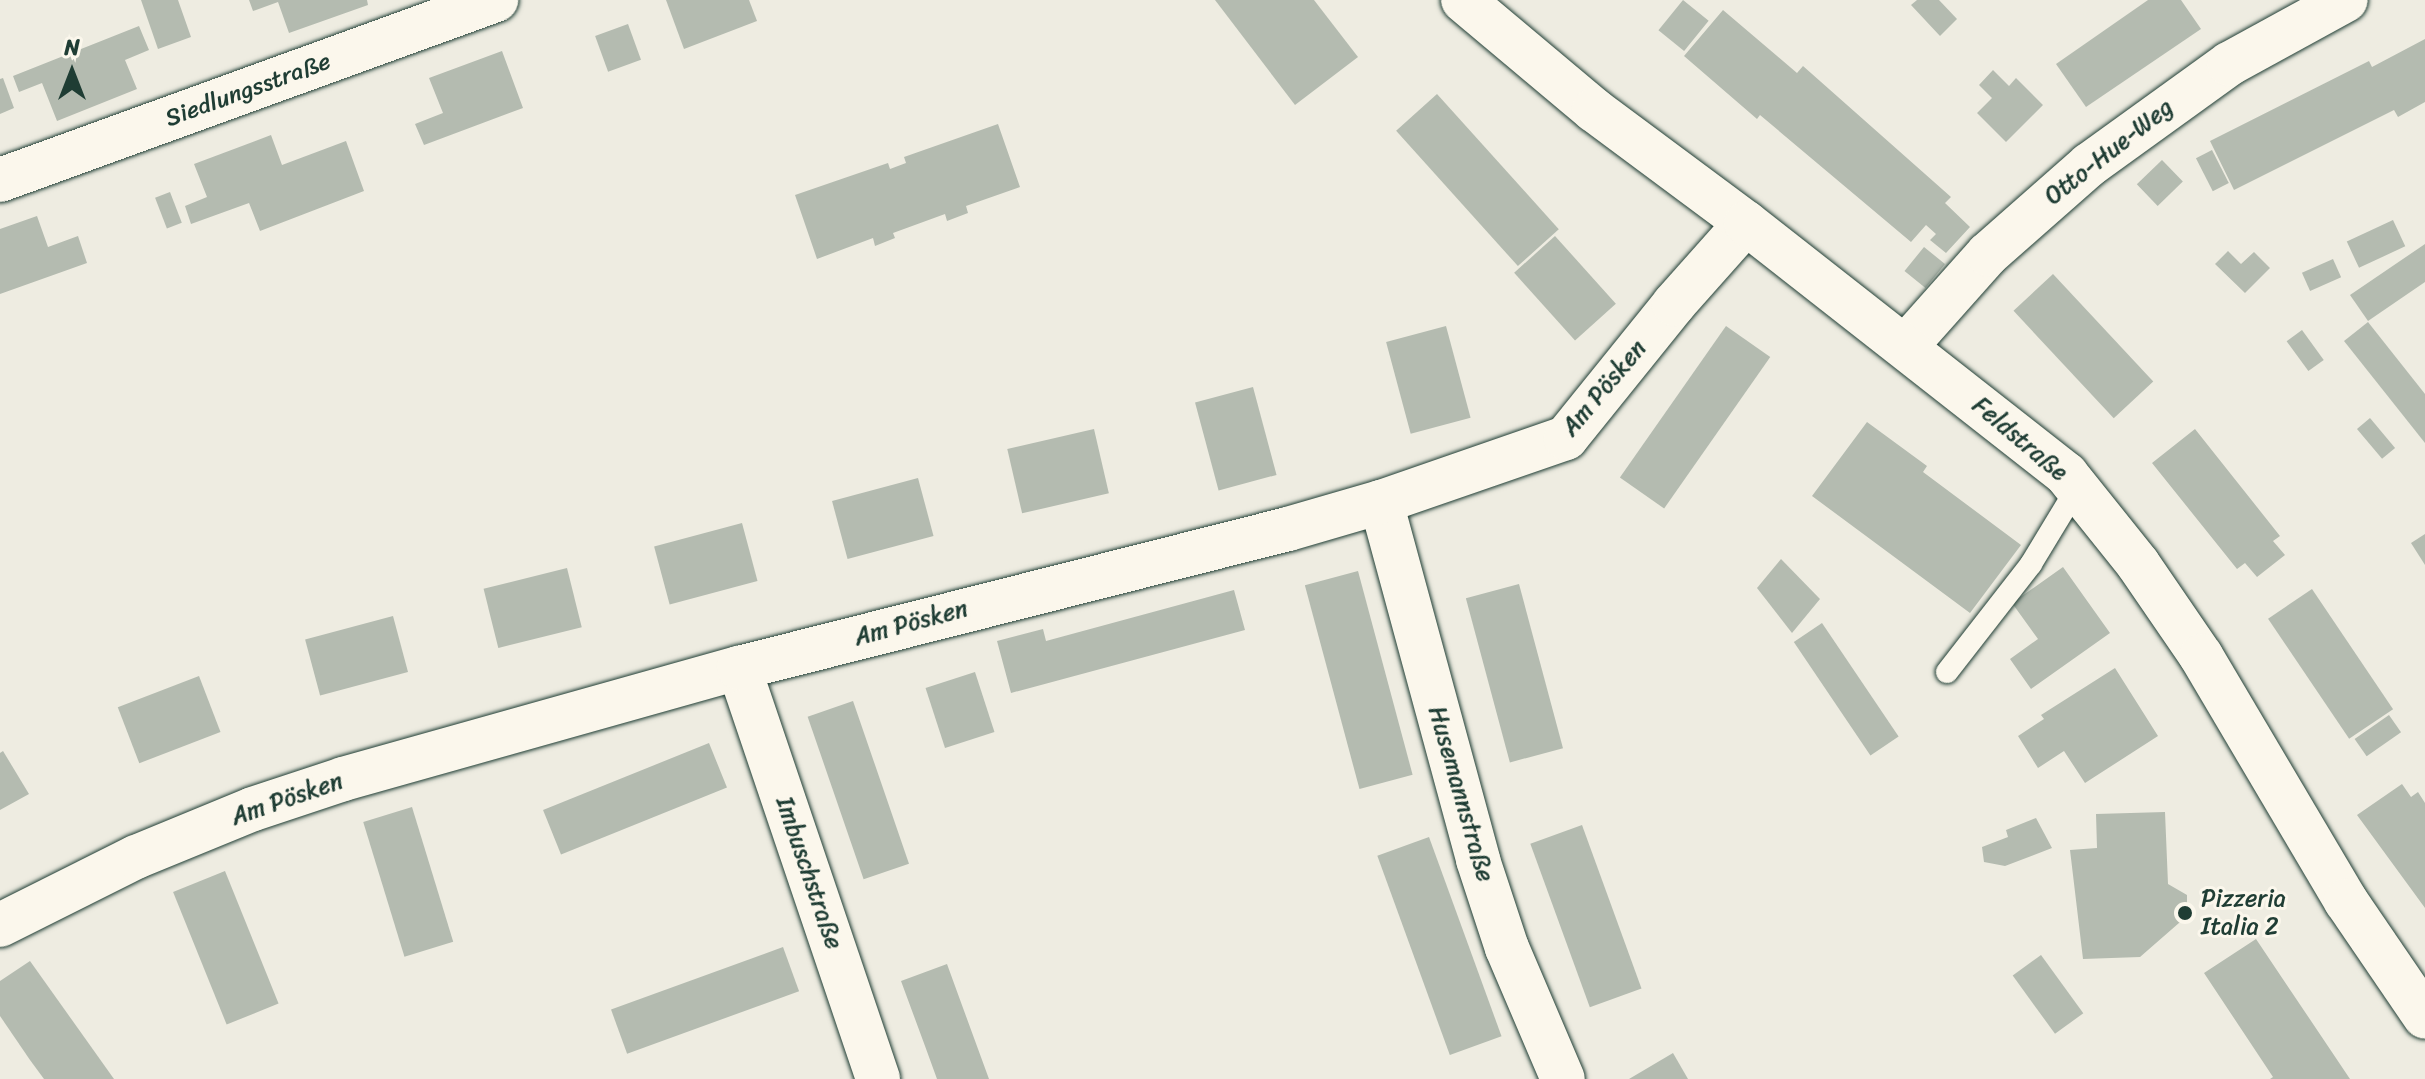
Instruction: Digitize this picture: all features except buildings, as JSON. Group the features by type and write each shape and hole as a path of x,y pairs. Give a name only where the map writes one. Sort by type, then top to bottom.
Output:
{"street":[{"name":"Siedlungsstraße","path":"0,180 496,0"},
{"name":"Feldstraße","path":"1463,0 1594,110 1906,346 2066,474 2138,564 2201,656 2346,901 2425,1017"},
{"name":"Otto-Hue-Weg","path":"1906,346 1988,254 2099,157 2229,64 2346,0"},
{"name":"Am Pösken","path":"0,925 136,857 253,809 343,779 739,668 1288,529 1381,502 1566,438 1674,304 1746,223"},
{"name":"Husemannstraße","path":"1381,502 1483,874 1507,948 1563,1079"},
{"name":"Imbuschstraße","path":"739,668 878,1079"}],"lane":[{"path":"1947,672 2031,564 2077,488"}],"place":[{"name":"Pizzeria Italia 2","path":"2185,913"}]}
